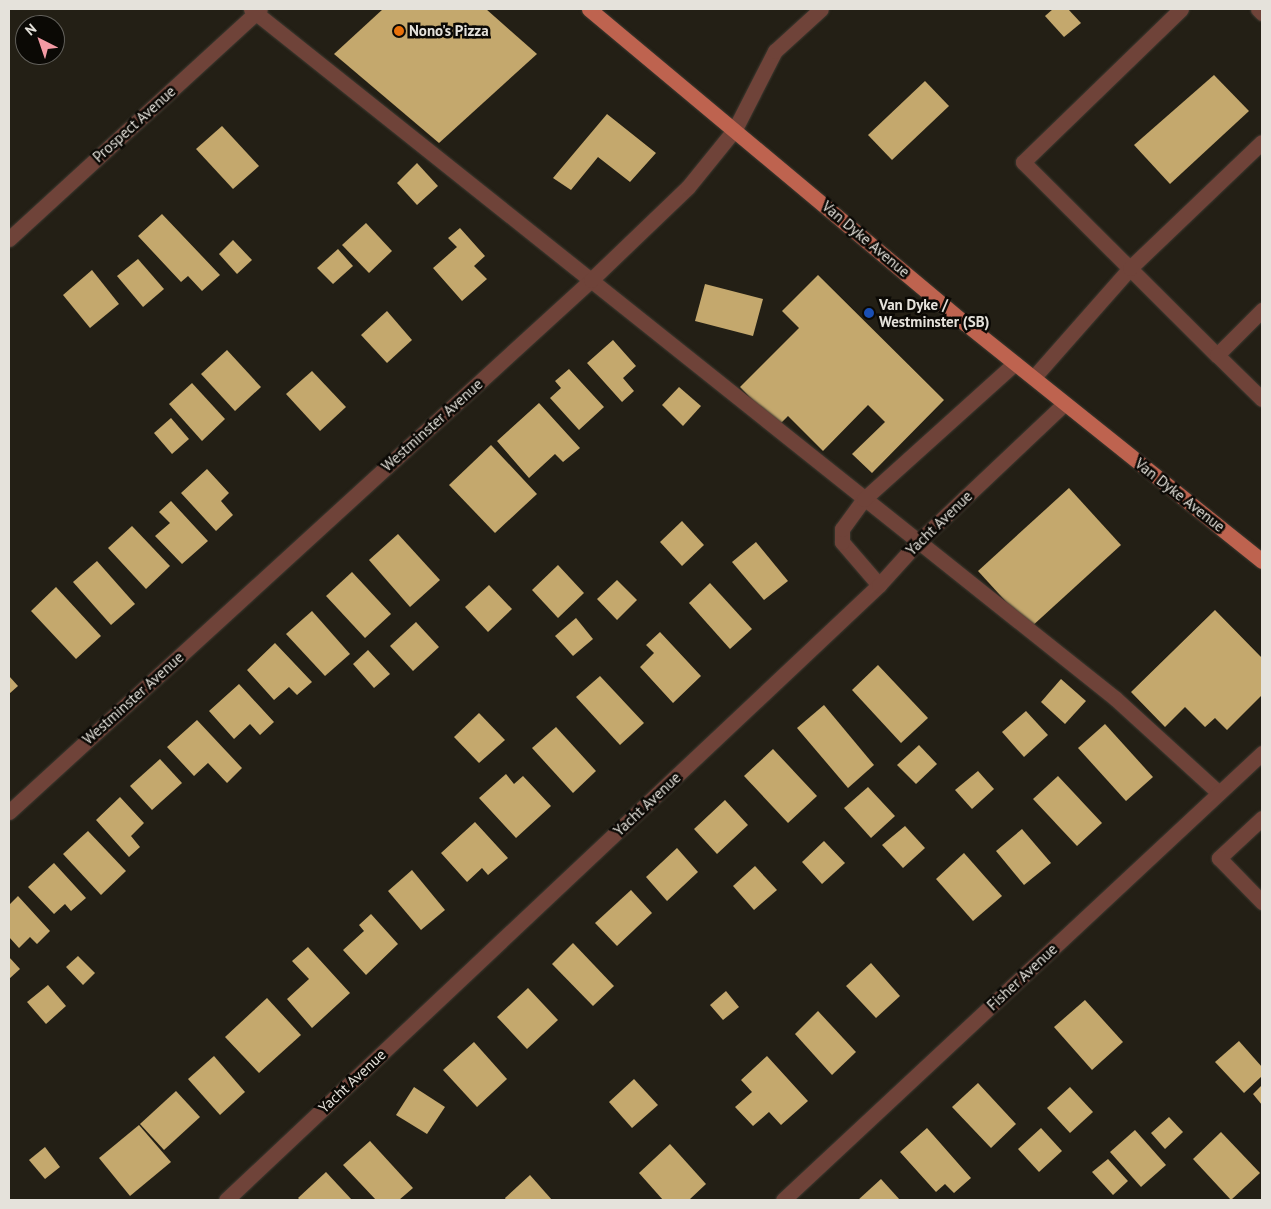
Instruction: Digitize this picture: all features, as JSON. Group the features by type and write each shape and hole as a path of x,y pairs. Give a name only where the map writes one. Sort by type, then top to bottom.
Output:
{"main road":[{"name":"Van Dyke Avenue","path":"589,9 1064,404 1262,561"}],"street":[{"name":"Westminster Avenue","path":"9,812 591,280 688,187 735,129 775,51 820,9"},
{"path":"1181,9 1023,162 1262,399"},
{"path":"1258,9 1262,13"},
{"path":"255,10 1116,699 1219,793"},
{"name":"Prospect Avenue","path":"9,239 255,10"},
{"path":"1034,378 1130,268 1262,142"},
{"path":"1218,355 1262,310"},
{"path":"879,586 842,542 842,529 864,499 1016,363"},
{"name":"Yacht Avenue","path":"226,1200 879,586 918,542 1064,404"},
{"name":"Fisher Avenue","path":"783,1200 1262,753"},
{"path":"1262,818 1219,858 1262,902"}],"building":[{"path":"383,9 486,9 537,54 439,143 334,54"},
{"path":"1053,9 1068,9 1081,23 1064,37 1045,16"},
{"path":"1214,75 1249,111 1170,184 1134,145"},
{"path":"925,81 949,106 892,160 868,135"},
{"path":"607,114 656,153 630,182 598,157 571,190 553,178"},
{"path":"222,126 259,166 233,189 196,149"},
{"path":"417,163 438,186 417,205 397,183"},
{"path":"162,214 220,275 202,291 188,276 181,282 138,236"},
{"path":"366,223 392,251 369,273 342,245"},
{"path":"460,228 485,256 474,266 487,279 462,301 433,268 457,247 448,238"},
{"path":"233,240 252,260 237,274 219,254"},
{"path":"338,249 353,266 333,284 317,268"},
{"path":"138,259 164,289 143,307 117,276"},
{"path":"92,270 119,304 90,328 63,295"},
{"path":"818,275 944,400 872,473 852,454 885,422 868,405 823,451 788,416 778,426 740,387 799,328 782,311"},
{"path":"705,284 763,299 753,336 695,321"},
{"path":"387,311 412,340 387,363 361,335"},
{"path":"613,340 636,366 623,378 634,391 622,402 587,363"},
{"path":"227,350 261,387 235,411 201,374"},
{"path":"569,369 604,407 579,430 550,398 561,388 555,381"},
{"path":"312,371 346,407 320,431 286,394"},
{"path":"192,383 225,419 202,441 169,404"},
{"path":"679,387 701,406 683,426 662,405"},
{"path":"539,403 580,448 563,462 555,454 529,478 497,441"},
{"path":"171,418 189,439 172,454 154,433"},
{"path":"491,445 537,494 495,533 449,485"},
{"path":"207,469 229,493 221,501 233,515 216,531 181,493"},
{"path":"1069,488 1121,545 1030,628 978,571"},
{"path":"171,501 208,541 182,564 155,536 170,523 159,512"},
{"path":"682,521 704,545 682,566 660,542"},
{"path":"132,526 170,566 146,589 108,548"},
{"path":"398,534 440,580 410,607 369,560"},
{"path":"756,542 788,581 764,600 732,562"},
{"path":"97,561 135,604 111,625 73,582"},
{"path":"558,565 584,593 558,618 532,590"},
{"path":"352,572 391,614 365,638 326,596"},
{"path":"617,580 637,600 617,620 597,599"},
{"path":"710,583 752,629 730,649 689,603"},
{"path":"489,585 512,609 488,632 465,607"},
{"path":"56,587 101,636 76,659 31,611"},
{"path":"1215,610 1262,658 1262,695 1227,730 1215,718 1205,727 1185,707 1165,727 1131,692"},
{"path":"312,611 350,654 325,676 286,634"},
{"path":"576,618 593,639 573,656 555,636"},
{"path":"416,622 439,647 413,671 390,646"},
{"path":"660,632 701,676 673,703 640,667 654,653 646,645"},
{"path":"275,643 312,682 297,695 289,687 274,700 247,670"},
{"path":"368,650 390,674 374,688 353,664"},
{"path":"878,665 928,718 901,743 852,690"},
{"path":"9,676 18,686 9,694"},
{"path":"600,676 644,723 620,745 576,697"},
{"path":"1061,679 1086,701 1065,724 1041,702"},
{"path":"239,684 274,722 260,735 250,724 234,739 209,711"},
{"path":"824,705 874,765 848,788 797,728"},
{"path":"1026,711 1048,735 1024,757 1002,732"},
{"path":"479,713 505,740 479,763 454,737"},
{"path":"197,720 242,768 227,783 208,763 194,776 167,747"},
{"path":"1105,724 1153,777 1126,801 1078,748"},
{"path":"556,727 596,771 573,793 532,748"},
{"path":"919,745 937,764 916,784 897,765"},
{"path":"773,749 817,796 788,823 744,776"},
{"path":"160,759 182,783 152,810 130,786"},
{"path":"978,771 994,789 972,809 955,790"},
{"path":"506,774 514,784 523,776 551,806 516,838 479,798"},
{"path":"1058,776 1102,823 1077,846 1033,799"},
{"path":"868,787 895,816 871,838 844,808"},
{"path":"120,797 144,823 131,836 140,847 129,857 96,820"},
{"path":"725,800 748,825 717,854 694,829"},
{"path":"475,822 508,858 488,875 482,868 467,882 441,853"},
{"path":"905,826 925,848 903,868 882,845"},
{"path":"1022,829 1051,863 1024,885 996,851"},
{"path":"88,831 126,871 101,895 63,854"},
{"path":"824,841 845,863 822,884 802,862"},
{"path":"677,848 698,872 667,901 646,877"},
{"path":"964,853 1002,896 973,921 936,879"},
{"path":"54,863 86,898 71,911 65,904 54,914 28,887"},
{"path":"755,866 777,890 754,910 733,886"},
{"path":"412,870 445,910 421,930 388,891"},
{"path":"631,890 652,913 617,946 595,923"},
{"path":"18,896 50,931 37,944 30,937 19,948 9,937 9,905"},
{"path":"371,914 398,944 366,975 343,950 364,931 359,925"},
{"path":"573,943 614,986 593,1006 552,964"},
{"path":"308,947 350,993 312,1028 287,999 309,979 292,961"},
{"path":"78,956 95,973 83,985 66,967"},
{"path":"9,957 20,969 9,979"},
{"path":"871,963 900,996 876,1018 846,986"},
{"path":"48,985 66,1006 46,1024 27,1002"},
{"path":"528,988 558,1020 527,1049 497,1017"},
{"path":"726,991 739,1007 723,1020 710,1005"},
{"path":"267,998 301,1035 259,1073 225,1037"},
{"path":"1085,1000 1123,1042 1092,1070 1054,1027"},
{"path":"818,1011 856,1052 832,1075 795,1034"},
{"path":"1239,1041 1262,1067 1262,1076 1244,1093 1215,1062"},
{"path":"474,1042 507,1079 477,1107 443,1070"},
{"path":"214,1056 245,1092 220,1115 188,1079"},
{"path":"767,1056 808,1101 781,1125 769,1112 753,1126 735,1107 752,1092 741,1080"},
{"path":"634,1079 658,1105 632,1128 609,1102"},
{"path":"978,1083 1016,1124 991,1148 952,1107"},
{"path":"1262,1085 1262,1105 1253,1094"},
{"path":"414,1087 445,1107 427,1134 396,1115"},
{"path":"1070,1087 1093,1112 1070,1133 1047,1108"},
{"path":"176,1091 200,1117 164,1150 140,1124"},
{"path":"1169,1117 1183,1132 1165,1149 1151,1133"},
{"path":"139,1125 171,1162 130,1196 99,1158"},
{"path":"927,1128 971,1178 954,1193 945,1184 936,1192 900,1152"},
{"path":"1041,1128 1062,1151 1039,1172 1018,1149"},
{"path":"1135,1130 1166,1165 1141,1187 1110,1152"},
{"path":"1221,1132 1260,1173 1231,1200 1193,1159"},
{"path":"370,1141 413,1188 399,1200 376,1200 343,1165"},
{"path":"670,1144 706,1184 689,1200 663,1200 639,1173"},
{"path":"45,1147 60,1167 45,1179 29,1160"},
{"path":"1108,1159 1128,1181 1113,1195 1092,1172"},
{"path":"326,1172 352,1200 300,1200 298,1198"},
{"path":"530,1175 552,1200 506,1200 505,1198"},
{"path":"881,1179 900,1200 858,1200"}],"place":[{"name":"Nono's Pizza","path":"399,31"},
{"name":"Van Dyke / Westminster (SB)","path":"869,313"}]}
